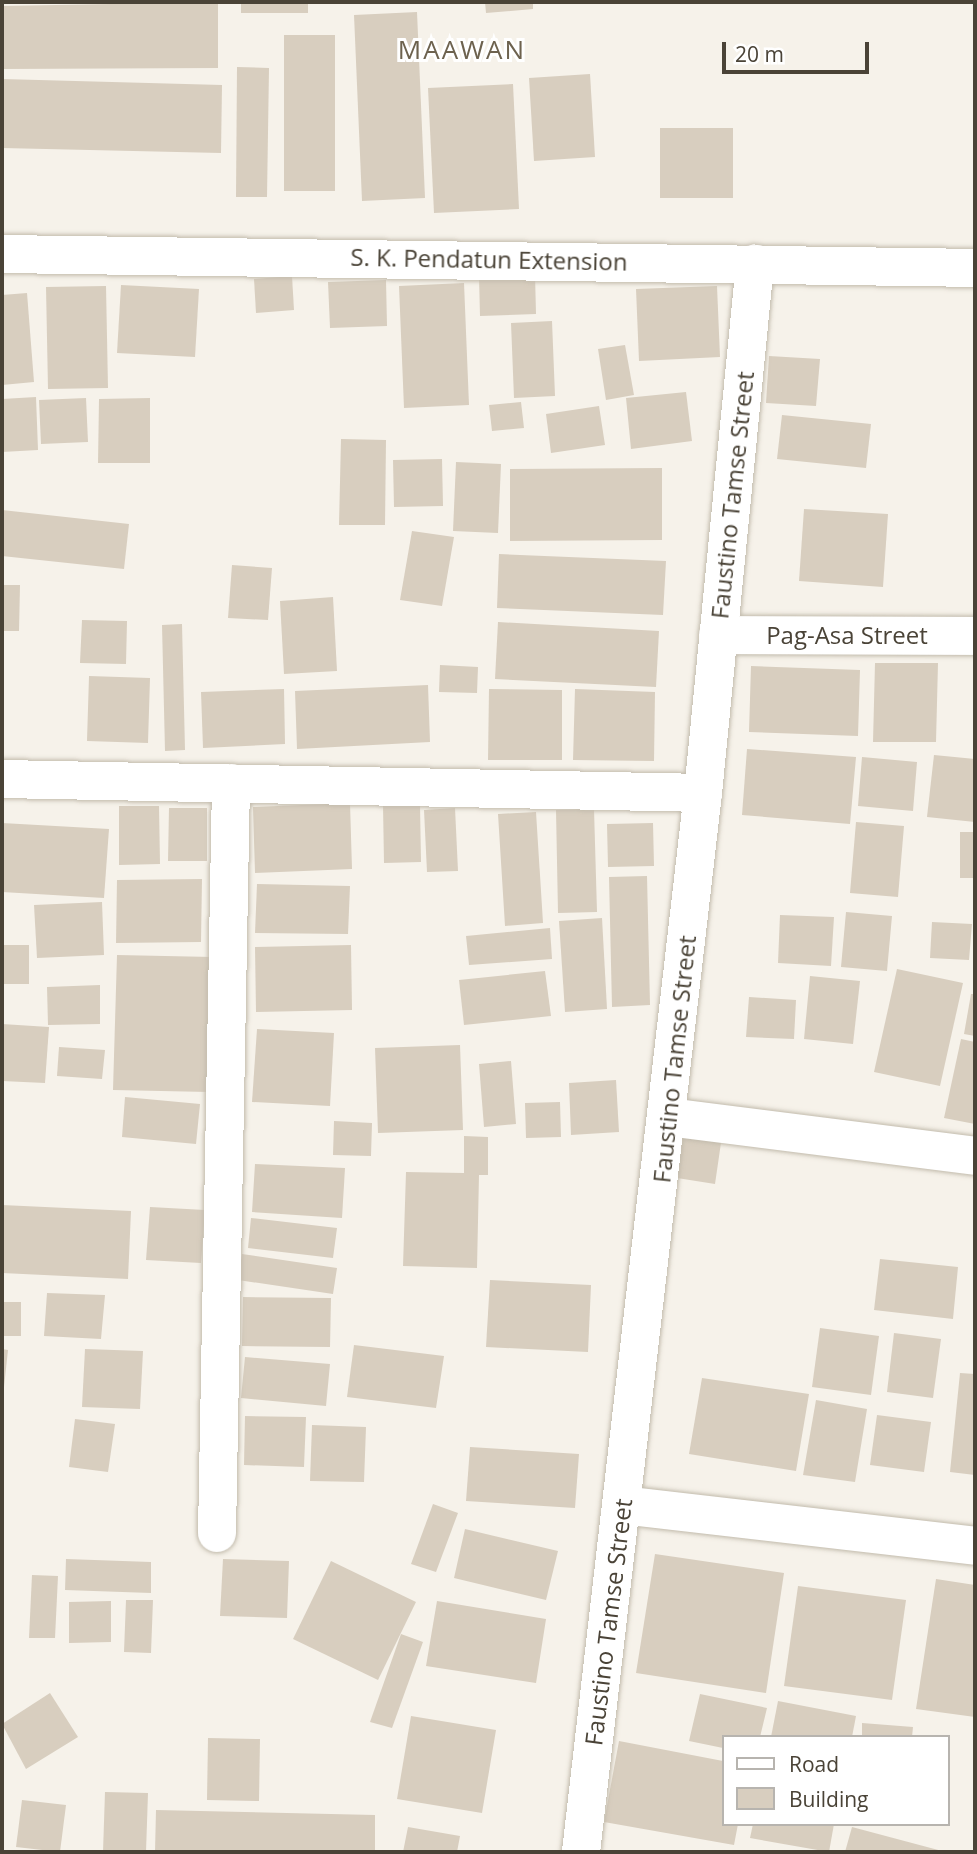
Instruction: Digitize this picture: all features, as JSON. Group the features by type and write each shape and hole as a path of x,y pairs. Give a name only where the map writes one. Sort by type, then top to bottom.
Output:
{"street":[{"name":"S. K. Pendatun Extension","path":"2,254 975,268"},
{"name":"Faustino Tamse Street","path":"581,1852 668,1116 755,264"},
{"name":"Pag-Asa Street","path":"718,635 975,636"},
{"path":"2,779 703,793"},
{"path":"217,1533 231,783"},
{"path":"668,1116 975,1156"},
{"path":"622,1505 975,1546"}],"building":[{"path":"218,2 218,68 2,69 2,6"},
{"path":"241,2 308,2 308,13 241,13"},
{"path":"485,2 533,2 533,9 486,13"},
{"path":"417,12 425,198 362,201 354,15"},
{"path":"284,35 335,35 335,191 284,191"},
{"path":"237,67 269,68 267,197 236,197"},
{"path":"590,74 595,157 534,161 529,78"},
{"path":"2,79 222,85 221,153 2,148"},
{"path":"513,84 519,209 434,213 428,88"},
{"path":"660,128 733,128 733,198 660,198"},
{"path":"535,274 536,314 480,316 479,276"},
{"path":"292,276 294,310 256,313 254,279"},
{"path":"386,280 387,326 330,328 328,282"},
{"path":"464,283 469,405 404,408 399,286"},
{"path":"121,285 199,289 195,357 117,353"},
{"path":"106,286 108,388 48,389 46,287"},
{"path":"717,286 720,357 639,361 636,289"},
{"path":"27,293 34,382 2,385 2,295"},
{"path":"552,321 555,396 514,398 511,323"},
{"path":"625,345 634,395 606,400 598,349"},
{"path":"769,356 820,359 816,406 766,403"},
{"path":"686,392 692,441 631,449 626,398"},
{"path":"36,397 38,450 2,452 2,399"},
{"path":"86,398 88,442 41,444 39,400"},
{"path":"150,398 150,463 98,463 99,399"},
{"path":"521,402 524,428 492,431 489,405"},
{"path":"599,406 605,445 551,453 546,414"},
{"path":"782,415 871,424 866,468 777,459"},
{"path":"341,439 386,440 385,525 339,525"},
{"path":"442,459 443,506 394,507 393,460"},
{"path":"456,462 501,464 498,533 453,531"},
{"path":"662,468 662,540 510,541 510,469"},
{"path":"804,509 888,514 883,587 799,581"},
{"path":"2,510 129,524 124,569 2,556"},
{"path":"412,531 454,537 442,606 400,600"},
{"path":"499,554 666,561 663,615 497,608"},
{"path":"232,565 272,568 268,620 228,618"},
{"path":"2,585 20,585 19,631 2,631"},
{"path":"333,597 337,671 284,674 280,601"},
{"path":"82,620 127,621 126,664 80,663"},
{"path":"498,622 659,631 656,687 495,679"},
{"path":"182,624 185,750 165,751 162,625"},
{"path":"875,663 938,663 936,742 873,742"},
{"path":"440,665 478,667 477,693 439,692"},
{"path":"751,666 860,670 858,736 749,732"},
{"path":"89,676 150,678 148,743 87,741"},
{"path":"428,685 430,742 297,749 295,691"},
{"path":"284,689 285,744 203,748 201,692"},
{"path":"489,689 562,690 562,760 488,760"},
{"path":"575,689 655,692 654,761 573,760"},
{"path":"747,749 856,757 850,824 742,815"},
{"path":"934,755 975,759 975,822 927,817"},
{"path":"862,757 917,762 913,811 858,806"},
{"path":"350,803 352,869 255,873 253,807"},
{"path":"383,805 420,805 421,862 384,863"},
{"path":"119,806 159,806 160,864 119,865"},
{"path":"169,808 207,808 207,861 168,861"},
{"path":"455,808 458,871 427,872 424,810"},
{"path":"594,809 597,912 558,913 556,810"},
{"path":"536,812 543,923 505,926 498,814"},
{"path":"856,822 904,826 898,897 850,893"},
{"path":"2,823 109,829 104,898 2,892"},
{"path":"653,823 654,866 608,867 607,824"},
{"path":"960,832 975,832 975,878 960,878"},
{"path":"647,876 650,1005 612,1007 609,877"},
{"path":"202,879 201,942 116,943 117,880"},
{"path":"257,884 350,886 348,934 255,933"},
{"path":"102,902 104,955 37,958 34,905"},
{"path":"846,912 892,916 887,971 841,967"},
{"path":"780,915 834,917 831,966 778,963"},
{"path":"602,918 607,1009 565,1012 559,921"},
{"path":"932,922 972,924 969,960 930,958"},
{"path":"550,928 552,959 469,965 466,936"},
{"path":"2,945 29,945 29,984 2,984"},
{"path":"351,945 352,1010 256,1012 255,947"},
{"path":"117,955 213,957 209,1092 113,1090"},
{"path":"897,969 963,983 940,1086 874,1072"},
{"path":"545,971 551,1016 464,1025 459,980"},
{"path":"810,976 860,981 853,1044 804,1039"},
{"path":"100,985 100,1024 48,1025 47,987"},
{"path":"971,994 975,994 975,1036 964,1034"},
{"path":"749,997 796,1000 794,1039 746,1037"},
{"path":"2,1024 49,1027 45,1083 2,1081"},
{"path":"257,1029 334,1033 330,1106 252,1102"},
{"path":"961,1039 975,1042 975,1124 944,1118"},
{"path":"460,1045 463,1130 378,1133 375,1048"},
{"path":"59,1047 105,1050 102,1079 57,1076"},
{"path":"511,1061 516,1124 484,1127 479,1064"},
{"path":"616,1080 619,1132 571,1135 569,1083"},
{"path":"125,1097 200,1104 196,1144 122,1137"},
{"path":"560,1102 561,1137 526,1138 525,1103"},
{"path":"334,1121 372,1123 371,1156 333,1155"},
{"path":"685,1123 723,1129 715,1184 677,1178"},
{"path":"464,1136 488,1137 488,1175 479,1175 477,1268 403,1266 406,1172 464,1173"},
{"path":"255,1164 345,1168 342,1218 252,1212"},
{"path":"2,1205 131,1211 128,1279 2,1273"},
{"path":"150,1207 205,1210 201,1263 146,1260"},
{"path":"251,1218 337,1228 333,1258 248,1248"},
{"path":"242,1254 337,1268 333,1294 238,1280"},
{"path":"880,1259 958,1267 953,1319 874,1310"},
{"path":"490,1280 591,1285 588,1352 486,1347"},
{"path":"47,1293 105,1295 101,1339 44,1336"},
{"path":"243,1297 331,1298 330,1347 242,1346"},
{"path":"2,1302 21,1302 21,1336 2,1336"},
{"path":"820,1328 879,1336 871,1395 812,1387"},
{"path":"894,1333 941,1339 933,1398 887,1392"},
{"path":"354,1345 444,1356 436,1408 347,1397"},
{"path":"2,1349 8,1350 4,1387 2,1387"},
{"path":"85,1349 143,1351 140,1409 82,1407"},
{"path":"245,1357 330,1364 326,1406 241,1398"},
{"path":"960,1373 975,1374 975,1475 950,1472"},
{"path":"702,1378 809,1394 796,1471 689,1454"},
{"path":"816,1400 867,1409 855,1482 803,1475"},
{"path":"877,1415 931,1422 924,1472 870,1465"},
{"path":"245,1416 306,1417 304,1467 244,1465"},
{"path":"75,1419 115,1424 108,1472 69,1467"},
{"path":"312,1425 366,1427 364,1482 310,1481"},
{"path":"470,1447 579,1454 575,1508 466,1501"},
{"path":"433,1504 458,1513 436,1572 411,1564"},
{"path":"465,1529 558,1551 546,1600 454,1578"},
{"path":"655,1554 784,1573 766,1693 636,1673"},
{"path":"66,1559 151,1562 151,1593 65,1590"},
{"path":"223,1559 289,1561 287,1618 220,1616"},
{"path":"331,1561 416,1602 378,1680 293,1639"},
{"path":"32,1575 58,1576 55,1638 29,1638"},
{"path":"936,1579 975,1585 975,1717 916,1709"},
{"path":"798,1586 906,1600 892,1700 784,1686"},
{"path":"126,1600 153,1600 151,1653 124,1652"},
{"path":"111,1601 111,1642 69,1643 69,1602"},
{"path":"437,1601 546,1619 536,1683 426,1666"},
{"path":"401,1634 423,1642 392,1728 370,1722"},
{"path":"50,1693 78,1737 26,1769 2,1724"},
{"path":"700,1694 767,1708 760,1735 722,1735 722,1748 689,1741"},
{"path":"778,1701 856,1716 852,1735 771,1735"},
{"path":"411,1716 496,1730 482,1813 397,1799"},
{"path":"862,1723 913,1727 912,1735 862,1735"},
{"path":"208,1738 260,1739 259,1801 207,1800"},
{"path":"619,1741 722,1761 722,1826 738,1826 734,1845 604,1822"},
{"path":"105,1792 148,1793 146,1852 103,1852"},
{"path":"22,1800 66,1805 60,1852 16,1847"},
{"path":"156,1810 375,1815 375,1852 155,1852"},
{"path":"753,1826 834,1826 829,1852 750,1838"},
{"path":"408,1827 460,1836 457,1852 403,1852"},
{"path":"852,1827 942,1851 845,1852"}],"district":[{"name":"MAAWAN","path":"462,50"}]}
